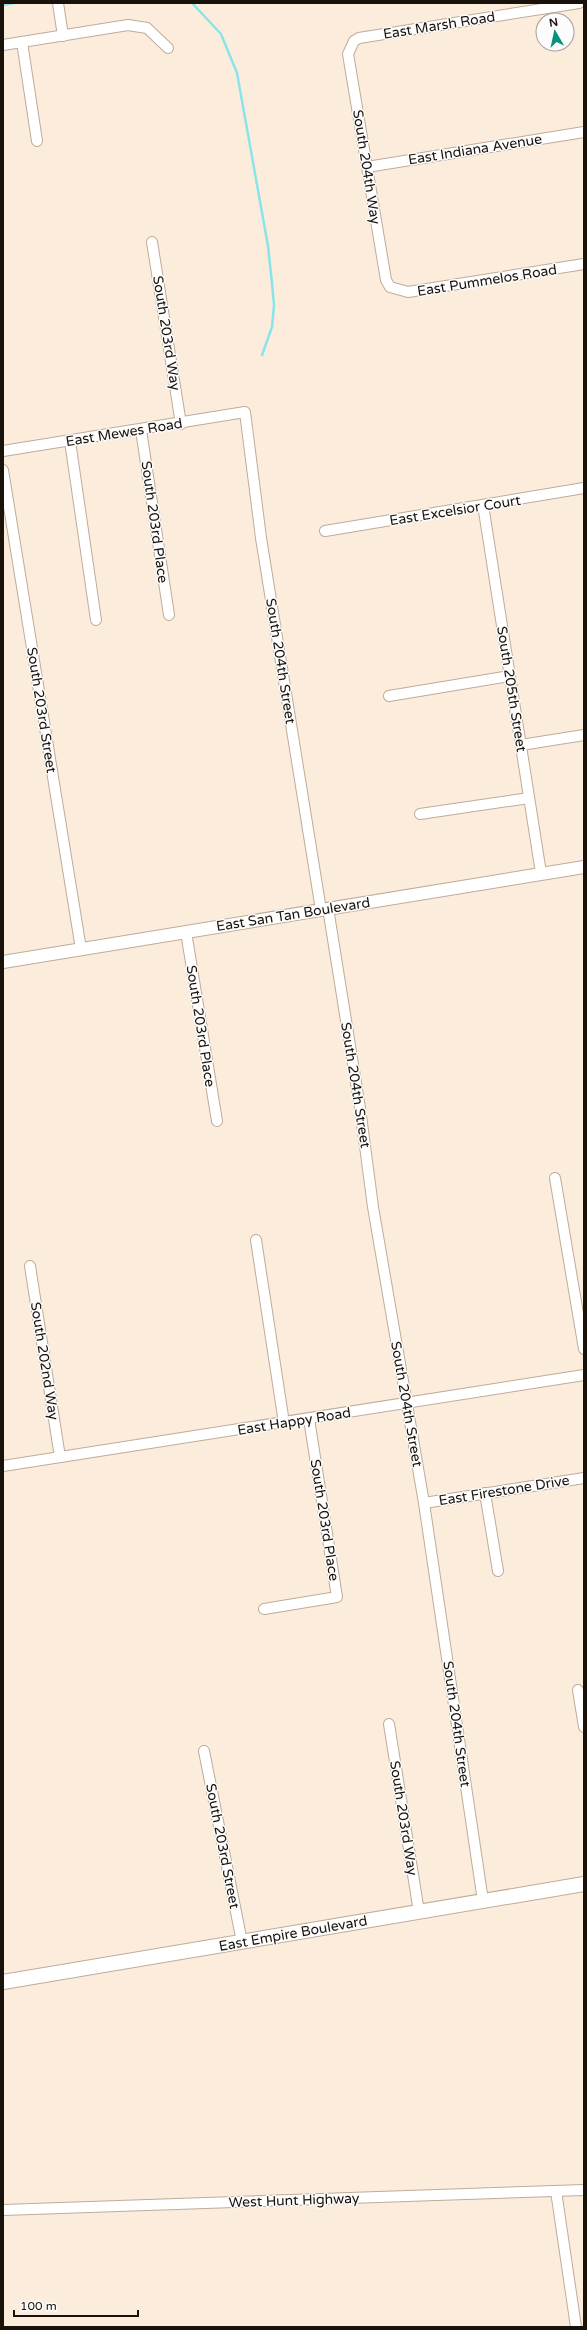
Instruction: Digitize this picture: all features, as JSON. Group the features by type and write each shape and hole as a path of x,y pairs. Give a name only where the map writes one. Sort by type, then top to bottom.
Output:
{"main road":[{"name":"East Empire Boulevard","path":"3,1982 584,1884"}],"street":[{"path":"58,3 63,36"},
{"name":"East Marsh Road","path":"350,46 359,38 579,3"},
{"path":"3,45 128,25 147,28 168,48"},
{"path":"22,42 37,141"},
{"name":"South 204th Way","path":"350,46 348,54 386,280 390,288"},
{"name":"East Indiana Avenue","path":"367,167 584,132"},
{"name":"South 203rd Way","path":"152,242 181,424"},
{"name":"East Pummelos Road","path":"390,288 408,292 584,264"},
{"name":"East Mewes Road","path":"3,451 181,424 245,412"},
{"name":"South 204th Street","path":"245,412 265,561 324,909 360,1108 373,1207 424,1503 483,1901"},
{"name":"South 203rd Place","path":"141,430 169,615"},
{"path":"70,441 96,620"},
{"name":"South 203rd Street","path":"3,470 82,949"},
{"name":"East Excelsior Court","path":"325,531 584,488"},
{"name":"South 205th Street","path":"483,505 541,873"},
{"path":"389,696 510,676"},
{"path":"521,745 584,735"},
{"path":"420,814 529,798"},
{"name":"East San Tan Boulevard","path":"3,962 584,867"},
{"name":"South 203rd Place","path":"186,932 217,1121"},
{"path":"555,1178 584,1349"},
{"path":"256,1240 284,1423"},
{"name":"South 202nd Way","path":"30,1266 60,1457"},
{"name":"East Happy Road","path":"3,1466 584,1375"},
{"name":"South 203rd Place","path":"264,1609 337,1596 309,1419"},
{"name":"East Firestone Drive","path":"424,1503 584,1478"},
{"path":"485,1493 498,1571"},
{"path":"578,1690 584,1727"},
{"name":"South 203rd Way","path":"389,1724 419,1912"},
{"name":"South 203rd Street","path":"204,1751 242,1942"},
{"path":"556,2190 576,2327"},
{"name":"West Hunt Highway","path":"3,2210 584,2190"}],"waterway":[{"path":"3,5 14,3"},
{"path":"192,3 221,34 237,73 268,246 274,305 272,327 262,355"}]}
